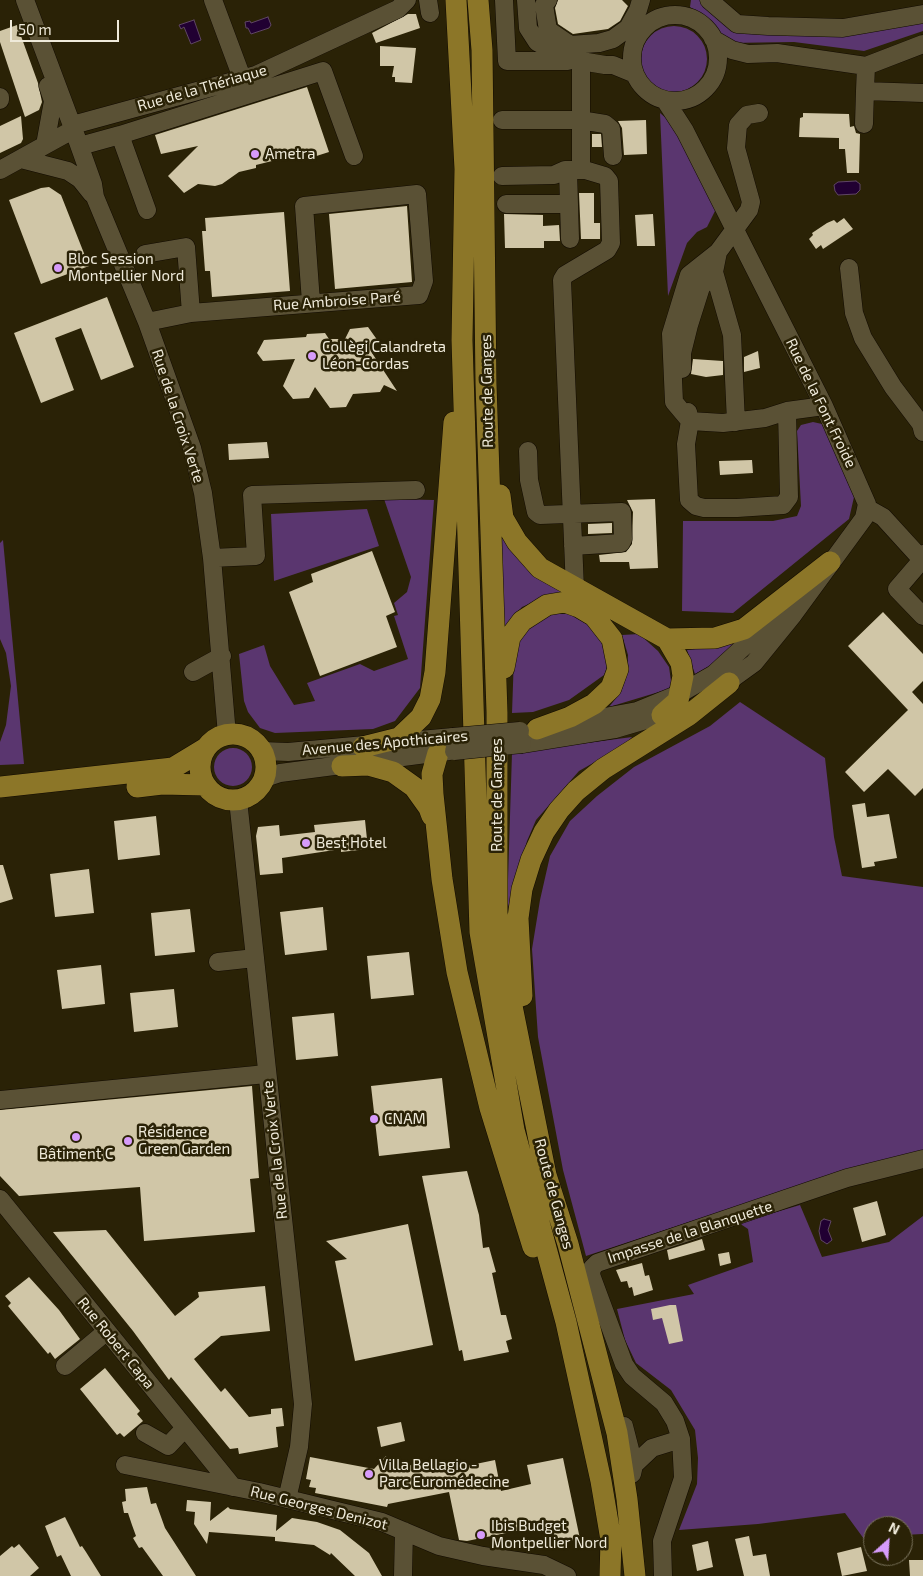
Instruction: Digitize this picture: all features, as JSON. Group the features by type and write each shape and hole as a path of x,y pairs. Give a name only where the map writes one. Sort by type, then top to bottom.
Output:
{"main road":[{"name":"Route de Ganges","path":"456,0 465,169 462,340 480,932 514,1130 566,1322 583,1394 611,1540 610,1576"},
{"name":"Route de Ganges","path":"478,0 482,55 486,384 497,712 497,913 508,986 546,1175 568,1244 616,1433 627,1498 635,1576"},
{"path":"363,747 399,738 421,717 430,699 435,672 449,467 462,340"},
{"path":"486,384 503,518 517,542 540,568 667,639 715,638 744,629 830,562"},
{"path":"497,712 510,637 522,620 547,605 565,602 579,607 594,616 612,639 618,669 610,688 594,704 570,717 525,735"},
{"path":"662,715 678,701 683,676 680,663 667,639"},
{"path":"524,1061 518,918 522,888 531,860 544,832 559,810 603,769 689,715 730,682"},
{"path":"1,788 173,768 219,738 227,735 243,736 251,740 262,751 265,760 264,778 254,792 238,800 220,797 206,785 200,766 206,748"},
{"path":"450,746 432,774 442,879 457,972 490,1108 551,1302 566,1322"},
{"path":"342,766 368,765 393,772 414,787 429,808 437,833"},
{"path":"1,788 162,784 206,785"},
{"path":"611,1540 615,1576"}],"street":[{"name":"Rue de la Croix Verte","path":"25,0 44,56 74,128 95,197 147,322 192,448 203,493 212,558 222,656 227,735"},
{"path":"213,0 242,78"},
{"name":"Rue de la Thériaque","path":"74,128 90,120 242,78 290,60 398,9 407,0"},
{"path":"504,0 507,61"},
{"path":"526,0 528,28 531,36 548,48 578,61"},
{"path":"548,0 544,5 548,30 570,45 599,43 613,39 628,28 641,0"},
{"path":"709,0 737,24 779,27 843,28 923,14"},
{"path":"679,8 704,27 713,39 718,52 717,66 712,80 703,90 691,98 678,101 665,100 654,96 643,86 635,74 632,63 633,48 637,37 655,20 679,8"},
{"path":"713,39 732,50 748,54 776,53 866,66 923,44"},
{"path":"613,65 633,48"},
{"path":"717,66 748,54"},
{"path":"482,55 507,61 578,61 613,65 635,74"},
{"name":"Rue de la Croix Verte","path":"44,56 46,82 53,101 45,144"},
{"path":"570,239 569,204 580,120 578,61"},
{"path":"864,124 866,66"},
{"path":"80,146 323,70 354,156"},
{"path":"865,91 923,92"},
{"path":"685,132 691,98"},
{"name":"Rue de la Font Froide","path":"665,100 685,132 824,406 867,499 867,508"},
{"path":"760,113 748,115 738,125 736,148 751,202 749,210 718,252 690,275 671,334 674,402 690,421 736,422 765,418 787,411 824,406"},
{"path":"502,120 580,120 605,124 611,129 613,156"},
{"path":"0,170 74,128"},
{"path":"120,134 147,210"},
{"name":"Rue de la Croix Verte","path":"21,159 68,171 80,179 95,197"},
{"path":"502,176 554,175 574,170 605,176 610,181 611,243 607,250 565,275 562,280 575,589"},
{"name":"Rue Ambroise Paré","path":"147,322 191,313 311,302 419,295 424,281 417,194 304,206 311,302"},
{"path":"506,204 569,204"},
{"path":"145,254 186,247 191,313"},
{"path":"718,252 714,272 732,335 736,422"},
{"path":"849,268 854,312 863,338 892,387 920,424 923,432"},
{"path":"714,272 701,287 682,352 683,392 690,421 686,444 689,500 696,506 737,508 783,505 789,497 787,411"},
{"path":"528,451 529,480 536,512 540,515 617,510 622,512 623,539 621,543 573,546"},
{"path":"212,558 256,556 252,494 416,490"},
{"path":"867,508 882,517 923,558 897,589 923,616"},
{"name":"Avenue des Apothicaires","path":"525,735 615,729 685,708 730,682 754,663 793,615 864,518 867,508"},
{"name":"Avenue des Apothicaires","path":"264,778 280,773 342,766 450,746 525,735 637,711 681,693 714,674 739,653 830,562"},
{"path":"194,672 222,656"},
{"name":"Avenue des Apothicaires","path":"262,751 288,752 363,747 450,746"},
{"name":"Rue de la Croix Verte","path":"238,800 303,1404 300,1447 287,1498"},
{"path":"218,962 255,958"},
{"path":"0,1100 266,1074"},
{"name":"Impasse de la Blanquette","path":"681,1439 675,1421 664,1403 632,1376 624,1364 591,1275 592,1268 597,1263 847,1178 923,1159"},
{"name":"Rue Robert Capa","path":"0,1199 233,1487"},
{"path":"65,1366 107,1331"},
{"path":"597,1357 626,1432 634,1464 627,1498"},
{"path":"144,1433 168,1446 185,1428"},
{"path":"626,1432 637,1443 652,1448"},
{"path":"634,1464 652,1448 681,1439 683,1478 662,1541 663,1576"},
{"name":"Rue Georges Denizot","path":"125,1465 287,1498 382,1522 439,1546 482,1556 544,1565 567,1576"},
{"path":"402,1576 404,1531"}],"shaded area":[{"path":"691,0 700,0 735,27 923,17 923,31 864,51 794,42 728,43 709,19 690,7"},
{"path":"268,17 271,25 269,28 251,34 248,28 246,28 245,22 250,21 251,23"},
{"path":"194,20 201,40 191,44 184,27 181,29 179,25"},
{"path":"674,26 686,29 697,36 704,47 707,59 704,71 697,82 686,89 674,92 662,89 651,82 644,71 641,59 644,47 651,36 662,29"},
{"path":"660,113 674,125 716,209 707,227 697,232 687,243 668,296"},
{"path":"856,181 860,184 860,190 856,194 838,195 835,191 834,185 838,182"},
{"path":"813,422 822,424 846,471 854,497 849,519 733,613 682,611 683,521 773,521 797,516 801,506 797,431 801,425"},
{"path":"384,499 434,500 420,688 395,721 373,729 275,733 260,728 248,712 244,701 239,654 264,645 270,666 294,705 315,701 307,683 360,664 374,671 408,659 394,616 398,615 394,603 407,592 411,577"},
{"path":"367,509 379,546 274,581 271,514"},
{"path":"501,535 571,595 536,601 522,607 510,620 502,636"},
{"path":"3,540 24,764 0,765 0,742 6,725 11,686 6,653 0,639 0,543"},
{"path":"553,614 569,614 592,627 600,638 608,664 604,675 569,700 533,712 512,713 514,656 519,637 535,623"},
{"path":"639,634 658,651 669,667 672,688 609,707 621,692 627,675 628,655 622,635"},
{"path":"749,634 724,658 695,674 687,650 728,645"},
{"path":"740,702 825,758 834,837 842,876 923,887 923,1152 844,1171 586,1256 563,1170 538,1037 532,949 550,856 570,821 597,796 634,767 710,726"},
{"path":"632,737 623,746 579,771 536,820 527,841 507,911 512,753"},
{"path":"233,748 246,754 252,767 246,780 233,786 220,780 214,767 220,754"},
{"path":"800,1205 822,1257 889,1242 923,1216 923,1534 913,1534 913,1516 863,1516 863,1538 845,1513 758,1524 679,1530 697,1484 698,1458 695,1430 671,1390 636,1363 625,1340 617,1309 694,1294 688,1285 753,1262 748,1229 739,1223"},
{"path":"824,1219 831,1221 828,1230 832,1240 827,1244 821,1240 819,1231 821,1221"}],"building":[{"path":"558,0 622,0 628,6 620,21 608,29 573,34 558,24 555,8"},
{"path":"408,14 416,14 420,28 376,43 372,33"},
{"path":"17,25 38,83 42,102 39,110 25,117 0,42 0,31"},
{"path":"380,46 416,48 412,83 395,82 395,77 392,77 394,66 380,66"},
{"path":"307,87 329,152 307,159 304,153 256,165 256,168 239,172 222,184 215,186 198,184 184,193 168,176 198,146 161,154 155,135"},
{"path":"803,113 849,114 850,127 854,126 856,133 860,134 859,173 847,173 845,149 839,149 839,138 799,137 800,118 803,117"},
{"path":"21,116 23,139 21,143 0,153 0,126"},
{"path":"646,120 647,154 624,155 622,128 618,121"},
{"path":"592,134 601,134 602,147 592,147"},
{"path":"49,187 61,195 89,266 41,284 9,200 41,188"},
{"path":"579,193 594,193 594,223 600,223 600,239 581,239"},
{"path":"407,206 412,282 335,289 329,214"},
{"path":"284,212 290,291 212,297 210,271 205,271 202,231 206,231 205,218"},
{"path":"504,214 543,215 543,226 559,225 560,241 544,241 544,248 505,248"},
{"path":"653,214 655,246 637,246 635,215"},
{"path":"844,218 853,229 823,249 821,245 816,249 809,239 813,235 812,233 827,223 834,220 837,223"},
{"path":"107,297 134,367 101,380 81,328 55,338 74,390 41,403 14,333"},
{"path":"368,327 378,341 372,353 397,391 384,385 380,392 353,394 346,407 330,408 315,387 309,398 293,399 283,386 295,359 263,361 257,353 264,340 306,337 307,334 325,333 329,339 345,339 350,329"},
{"path":"758,351 760,368 744,372 744,357"},
{"path":"693,359 723,361 723,375 706,377 691,374"},
{"path":"267,442 269,458 229,460 228,444"},
{"path":"752,460 753,473 720,475 719,461"},
{"path":"655,499 658,568 630,569 629,562 600,562 599,555 626,552 632,544 633,512 627,500"},
{"path":"612,523 612,533 588,534 588,524"},
{"path":"372,551 395,612 386,616 397,647 320,676 289,592 313,582 311,574"},
{"path":"883,612 923,654 923,681 912,692 923,704 923,788 915,796 888,769 864,792 845,772 908,710 848,646"},
{"path":"865,803 867,817 889,814 897,858 874,862 875,866 862,868 852,805"},
{"path":"156,816 160,855 118,860 114,821"},
{"path":"365,820 368,849 341,852 341,849 282,858 283,873 260,875 256,836 258,827 279,825 280,836 315,832 314,825"},
{"path":"0,865 3,865 13,899 0,903"},
{"path":"89,869 94,913 55,917 50,874"},
{"path":"323,907 327,950 285,955 280,912"},
{"path":"190,909 195,952 155,956 151,913"},
{"path":"409,952 414,995 371,999 367,956"},
{"path":"101,965 105,1004 62,1009 57,970"},
{"path":"174,989 178,1027 134,1032 130,993"},
{"path":"334,1013 338,1056 296,1060 292,1017"},
{"path":"442,1078 450,1148 379,1156 371,1086"},
{"name":"Résidence Green Garden","path":"252,1086 259,1178 250,1179 255,1232 144,1241 140,1187 19,1196 0,1176 0,1110"},
{"path":"467,1171 479,1215 483,1248 489,1247 496,1272 492,1273 501,1315 506,1315 512,1339 506,1341 509,1352 464,1361 462,1350 459,1351 422,1176"},
{"path":"877,1201 886,1235 862,1242 853,1208"},
{"path":"408,1224 433,1345 355,1361 335,1261 347,1259 326,1241"},
{"path":"106,1230 175,1316 199,1297 198,1292 265,1286 270,1331 221,1336 194,1359 221,1392 225,1388 249,1417 271,1414 271,1409 282,1408 284,1426 276,1427 278,1447 239,1454 238,1448 230,1449 171,1377 169,1380 133,1331 53,1232"},
{"path":"702,1239 705,1250 669,1260 667,1250"},
{"path":"729,1252 731,1263 720,1266 718,1254"},
{"path":"642,1263 645,1276 649,1275 653,1290 634,1296 632,1287 629,1288 627,1281 621,1282 616,1270"},
{"path":"29,1277 59,1310 80,1339 55,1359 50,1352 48,1354 8,1306 11,1303 5,1296"},
{"path":"676,1305 683,1341 669,1344 662,1318 653,1320 651,1309"},
{"path":"105,1368 140,1411 137,1414 143,1421 124,1437 120,1433 117,1435 80,1389"},
{"path":"401,1422 405,1441 381,1447 377,1427"},
{"path":"386,1456 389,1470 429,1461 432,1473 495,1460 501,1491 531,1484 527,1465 563,1458 580,1539 563,1542 553,1534 547,1520 521,1530 467,1541 459,1540 449,1492 388,1504 387,1507 315,1493 316,1488 309,1487 311,1480 306,1479 310,1457 374,1469"},
{"path":"147,1487 151,1504 156,1503 165,1528 196,1576 163,1576 133,1538 136,1536 128,1513 124,1513 122,1502 126,1501 125,1489"},
{"path":"187,1500 211,1502 210,1521 228,1507 230,1509 277,1515 276,1531 292,1518 317,1522 340,1530 369,1553 382,1576 355,1576 331,1553 330,1555 314,1545 275,1541 275,1537 209,1532 207,1544 194,1524 195,1512 186,1511"},
{"path":"65,1517 80,1547 82,1546 101,1576 71,1576 61,1555 57,1557 45,1526"},
{"path":"749,1536 753,1556 766,1554 770,1576 744,1576 735,1539"},
{"path":"708,1541 713,1567 697,1571 692,1545"},
{"path":"19,1544 39,1568 30,1576 0,1576 0,1556 12,1546 14,1548"},
{"path":"861,1547 863,1566 866,1566 867,1571 842,1576 837,1553"},
{"path":"913,1560 923,1560 923,1576 910,1576 909,1566 913,1566"}],"place":[{"name":"Ametra","path":"255,154"},
{"name":"Bloc Session Montpellier Nord","path":"58,268"},
{"name":"Collègi Calandreta Léon-Cordas","path":"312,356"},
{"name":"Best Hotel","path":"306,843"},
{"name":"CNAM","path":"374,1119"},
{"name":"Bâtiment C","path":"76,1137"},
{"name":"Résidence Green Garden","path":"128,1141"},
{"name":"Villa Bellagio - Parc Euromédecine","path":"369,1474"},
{"name":"Ibis Budget Montpellier Nord","path":"481,1535"}]}
